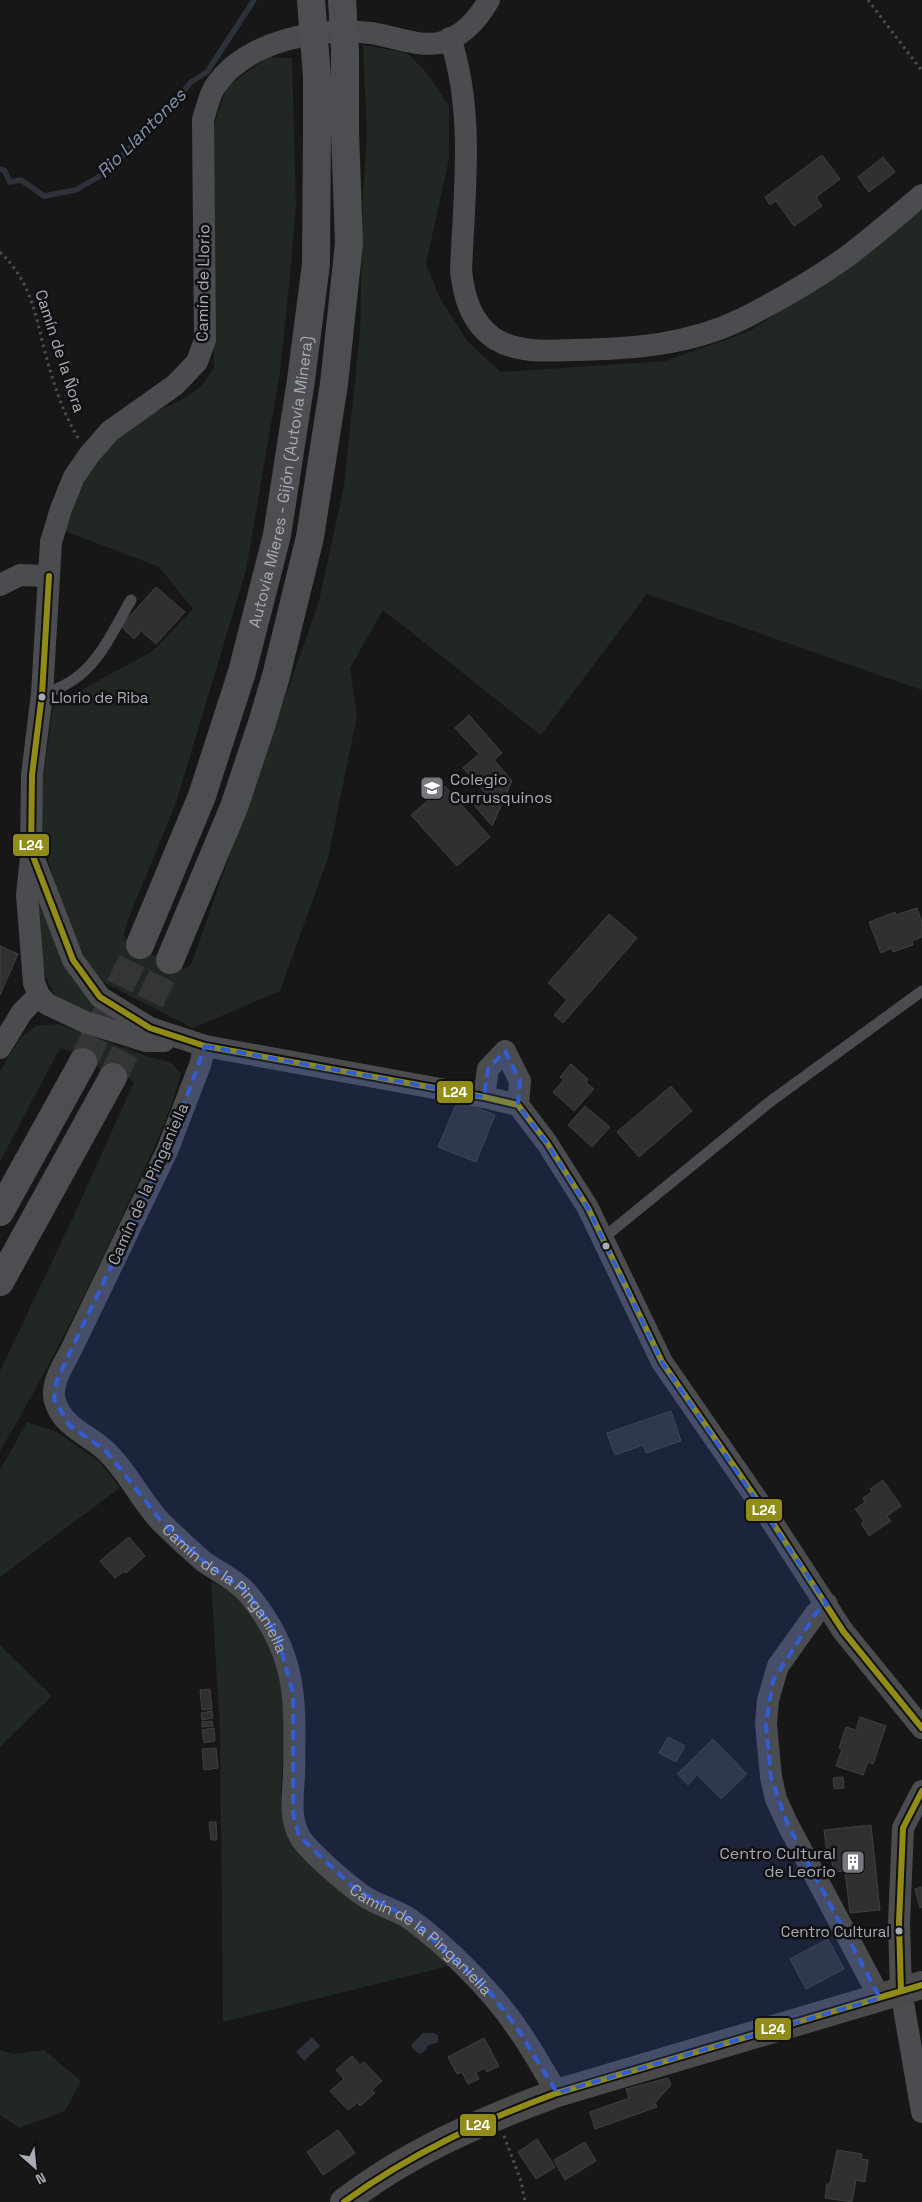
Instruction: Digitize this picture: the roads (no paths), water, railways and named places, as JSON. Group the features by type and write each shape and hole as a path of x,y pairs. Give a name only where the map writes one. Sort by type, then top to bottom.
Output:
{"highway":[{"name":"Autovía Mieres - Gijón (Autovía Minera)","path":"140,945 202,796 242,672 277,534 302,380 316,264 317,77 311,0"},
{"path":"170,960 234,807 259,732 276,676 310,537 334,384 349,243 345,132 345,51 342,0"},
{"path":"0,1212 83,1062"},
{"path":"0,1282 113,1077"}],"street":[{"name":"Camín de Llorio","path":"195,1043 146,1042 85,1022 47,1004 39,995 34,983 27,896 31,851 32,775 42,694 51,542 61,509 74,477 89,455 110,431 175,385 197,362 205,340 203,120 214,89 233,65 287,38 325,31 371,33 412,41 438,43 462,33 483,10 489,0"},
{"path":"450,38 458,62 464,98 465,150 461,271 463,290 468,307 480,325 496,339 514,347 538,351 621,350 675,342 719,329 792,293 849,255 922,195"},
{"path":"0,585 20,575 50,576"},
{"name":"Camín de Llorio","path":"31,851 73,960 100,997 150,1028 195,1043 518,1105"},
{"path":"0,1048 22,1012 39,995"},
{"name":"Camín de la Pinganiella","path":"195,1043 200,1065 167,1151 70,1352 56,1383 54,1399 69,1425 106,1451 141,1499 161,1521 203,1561 247,1592 277,1634 286,1659 294,1694 293,1814 300,1836 306,1845 367,1898 409,1918 489,1991 517,2028 557,2093"},
{"path":"484,1097 488,1069 504,1051 520,1081 518,1105 548,1143 588,1208 662,1362 676,1385 767,1514 843,1631 922,1728"},
{"path":"827,1604 816,1613 778,1666 773,1681 766,1724 771,1777 776,1800 788,1825 901,1991"},
{"path":"922,1791 903,1828 899,1923 901,1991 922,2112"},
{"path":"344,2202 433,2145 557,2093 901,1991"}],"lane":[{"path":"42,694 61,689 83,674 104,647 131,600"},
{"path":"602,1240 772,1101 922,991"}],"waterway":[{"name":"Rio Llantones","path":"0,169 4,170 10,182 21,180 44,196 76,190 105,173 170,108 191,82 207,72 254,0"}],"tunnel":[{"path":"83,1062 140,945"},
{"path":"113,1077 170,960"}],"place":[{"name":"Llorio de Riba","path":"42,697"},
{"name":"Colegio Currusquinos","path":"432,788"},
{"name":"Centro Cultural de Leorio","path":"853,1862"},
{"name":"Centro Cultural","path":"899,1931"}]}
